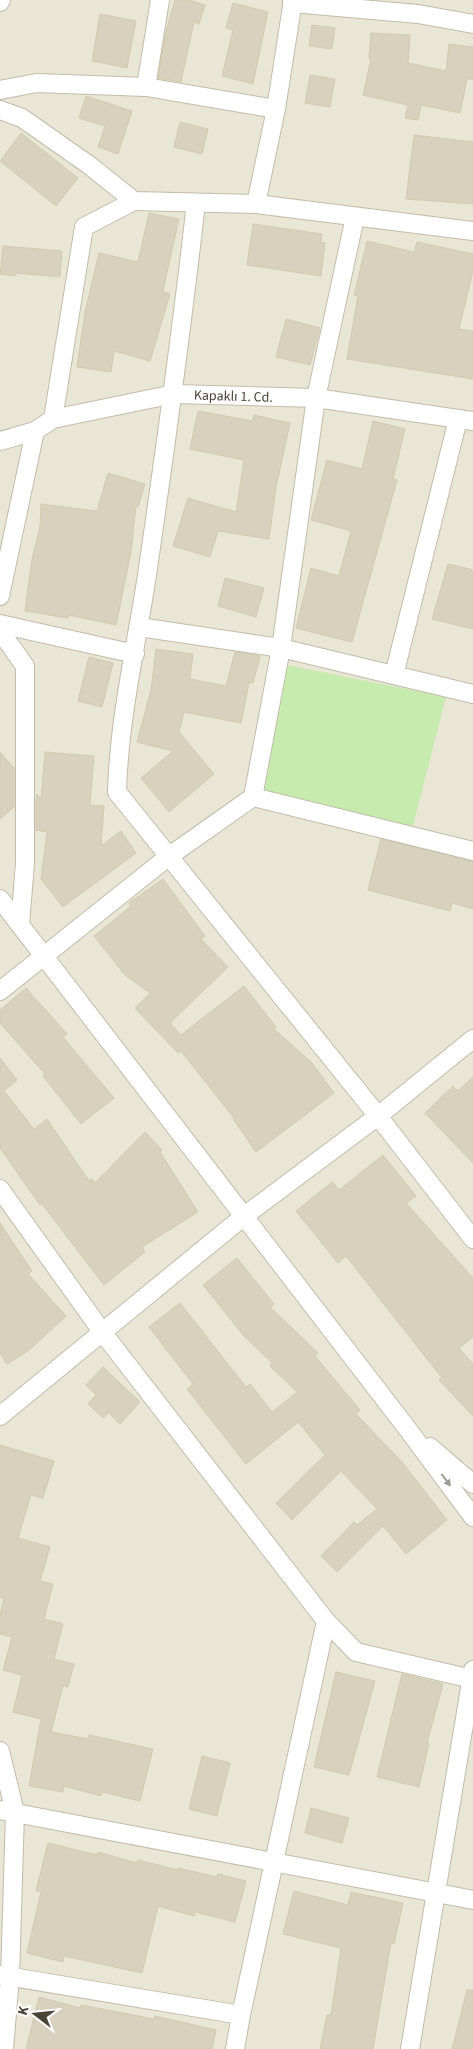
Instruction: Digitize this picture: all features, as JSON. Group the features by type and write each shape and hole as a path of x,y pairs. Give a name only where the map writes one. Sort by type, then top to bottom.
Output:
{"street":[{"path":"146,87 160,0"},
{"path":"256,204 276,109 292,2 418,7 473,24"},
{"path":"0,90 37,83 146,87 276,109"},
{"path":"0,110 22,118 89,165 134,201"},
{"path":"53,419 84,227 134,201 256,204 473,231"},
{"path":"196,203 174,394 118,754 116,792 378,1116 473,1239"},
{"path":"0,991 168,857 253,797 281,648 316,398 355,217"},
{"name":"Kapaklı 1. Cd.","path":"0,441 35,431 53,419 174,394 316,398 465,420"},
{"path":"394,675 465,420"},
{"path":"0,596 35,431"},
{"path":"0,624 135,654"},
{"path":"139,627 281,648 473,694"},
{"path":"0,631 25,666 25,863 20,925"},
{"path":"253,797 473,851"},
{"path":"0,899 473,1517"},
{"path":"0,1416 243,1217 378,1116 473,1039"},
{"path":"3,1199 103,1333 326,1621 356,1652 472,1674 410,2049"},
{"path":"406,1427 473,1484"},
{"path":"235,2049 326,1621"},
{"path":"436,1893 473,1732"},
{"path":"0,1751 7,1811 4,2049"},
{"path":"7,1811 473,1900"},
{"path":"5,1976 241,2014"}],"shaded area":[{"path":"0,0 473,0 473,2049 0,2049"}],"green space":[{"path":"282,664 446,697 412,830 262,797"}],"building":[{"path":"175,0 189,0 205,5 199,24 194,22 181,82 158,78 166,31"},
{"path":"233,3 268,12 253,84 222,76 233,30 226,28"},
{"path":"100,14 136,21 127,68 92,61"},
{"path":"312,25 335,28 332,49 309,46"},
{"path":"371,33 410,35 408,63 446,71 449,44 473,47 473,79 467,79 460,113 421,105 418,120 405,118 408,105 363,95 371,59 369,59"},
{"path":"310,75 335,79 330,107 305,103"},
{"path":"86,96 132,111 118,154 98,147 105,126 79,118"},
{"path":"180,122 208,129 202,154 174,147"},
{"path":"21,133 78,178 56,206 0,161"},
{"path":"414,135 473,142 473,204 406,199"},
{"path":"149,213 179,219 163,291 170,294 150,361 114,351 111,372 77,367 85,312 99,253 138,262"},
{"path":"253,224 322,234 321,242 325,243 321,276 247,265"},
{"path":"367,241 414,252 417,242 473,254 473,271 459,329 473,331 473,379 347,359 358,296 354,295"},
{"path":"3,246 62,251 60,277 15,273 15,276 0,274"},
{"path":"286,319 320,328 310,365 276,357"},
{"path":"198,411 253,421 254,415 290,423 276,487 269,539 218,531 210,557 173,546 188,498 236,512 244,460 190,449"},
{"path":"373,421 405,429 393,479 397,480 352,642 296,628 311,568 339,576 351,531 311,520 327,460 362,469"},
{"path":"108,473 145,484 138,507 136,506 131,552 116,625 69,615 68,618 25,611 32,559 40,527 41,504 97,511"},
{"path":"448,564 473,570 473,629 432,619"},
{"path":"225,578 264,588 256,617 218,606"},
{"path":"156,649 193,654 190,679 226,686 235,652 260,656 253,683 249,683 241,723 184,712 179,732 214,774 169,812 141,778 173,751 137,742 151,690"},
{"path":"89,657 113,663 102,707 78,701"},
{"path":"0,752 14,768 14,807 0,819"},
{"path":"45,752 94,756 90,805 104,806 101,846 121,831 136,853 63,907 41,879 47,832 36,830 36,800 37,794 41,799"},
{"path":"381,839 473,861 473,909 452,903 450,911 368,890"},
{"path":"163,879 205,936 201,939 228,967 170,1023 181,1035 244,986 276,1027 274,1029 312,1063 334,1093 256,1152 234,1118 181,1051 178,1053 135,1008 150,993 125,975 94,936 131,906 129,903"},
{"path":"26,988 67,1034 63,1037 114,1098 81,1124 43,1076 45,1074 0,1023 0,1010"},
{"path":"0,1058 17,1080 4,1091 34,1129 47,1119 89,1181 92,1179 95,1183 145,1132 162,1150 160,1152 198,1212 142,1247 145,1252 104,1285 42,1204 40,1205 0,1148"},
{"path":"473,1077 473,1163 425,1113 453,1086 458,1091"},
{"path":"383,1155 416,1196 406,1203 473,1278 473,1337 459,1348 473,1364 473,1416 439,1380 442,1378 346,1256 338,1263 296,1211 332,1182 339,1190"},
{"path":"0,1223 32,1271 28,1274 66,1316 28,1351 7,1364 0,1353"},
{"path":"237,1258 274,1304 270,1307 318,1353 315,1356 360,1410 356,1414 402,1462 447,1520 406,1554 383,1526 337,1572 321,1556 354,1522 357,1525 377,1509 341,1471 292,1520 276,1503 325,1455 298,1422 246,1464 187,1389 193,1384 149,1327 180,1303 246,1387 250,1384 272,1412 297,1392 270,1366 272,1363 244,1336 203,1285"},
{"path":"103,1367 140,1402 120,1424 109,1413 103,1418 88,1404 96,1395 86,1385"},
{"path":"0,1445 54,1461 43,1498 31,1495 18,1538 50,1547 40,1581 53,1584 44,1619 63,1624 54,1659 74,1664 68,1687 63,1686 51,1732 88,1739 89,1735 153,1749 140,1801 102,1792 101,1796 64,1786 63,1792 29,1786 41,1719 13,1712 22,1675 3,1670 12,1637 0,1634 0,1615 4,1598 0,1597"},
{"path":"336,1672 375,1681 349,1775 314,1767"},
{"path":"402,1674 443,1684 427,1743 429,1743 419,1787 377,1777"},
{"path":"202,1756 230,1763 217,1816 189,1809"},
{"path":"311,1808 349,1818 342,1843 305,1833"},
{"path":"48,1843 97,1855 98,1852 137,1863 138,1860 178,1870 178,1868 217,1877 218,1874 246,1881 235,1922 195,1912 194,1916 158,1906 142,1973 64,1956 63,1962 27,1953 41,1892 36,1891"},
{"path":"294,1891 348,1905 351,1892 403,1903 394,1944 391,1943 373,2049 320,2049 327,2015 331,2015 341,1948 283,1934"},
{"path":"467,1990 473,1990 473,2049 452,2049"},
{"path":"39,1997 81,2008 81,2005 154,2019 155,2016 216,2030 212,2049 26,2049"}]}
